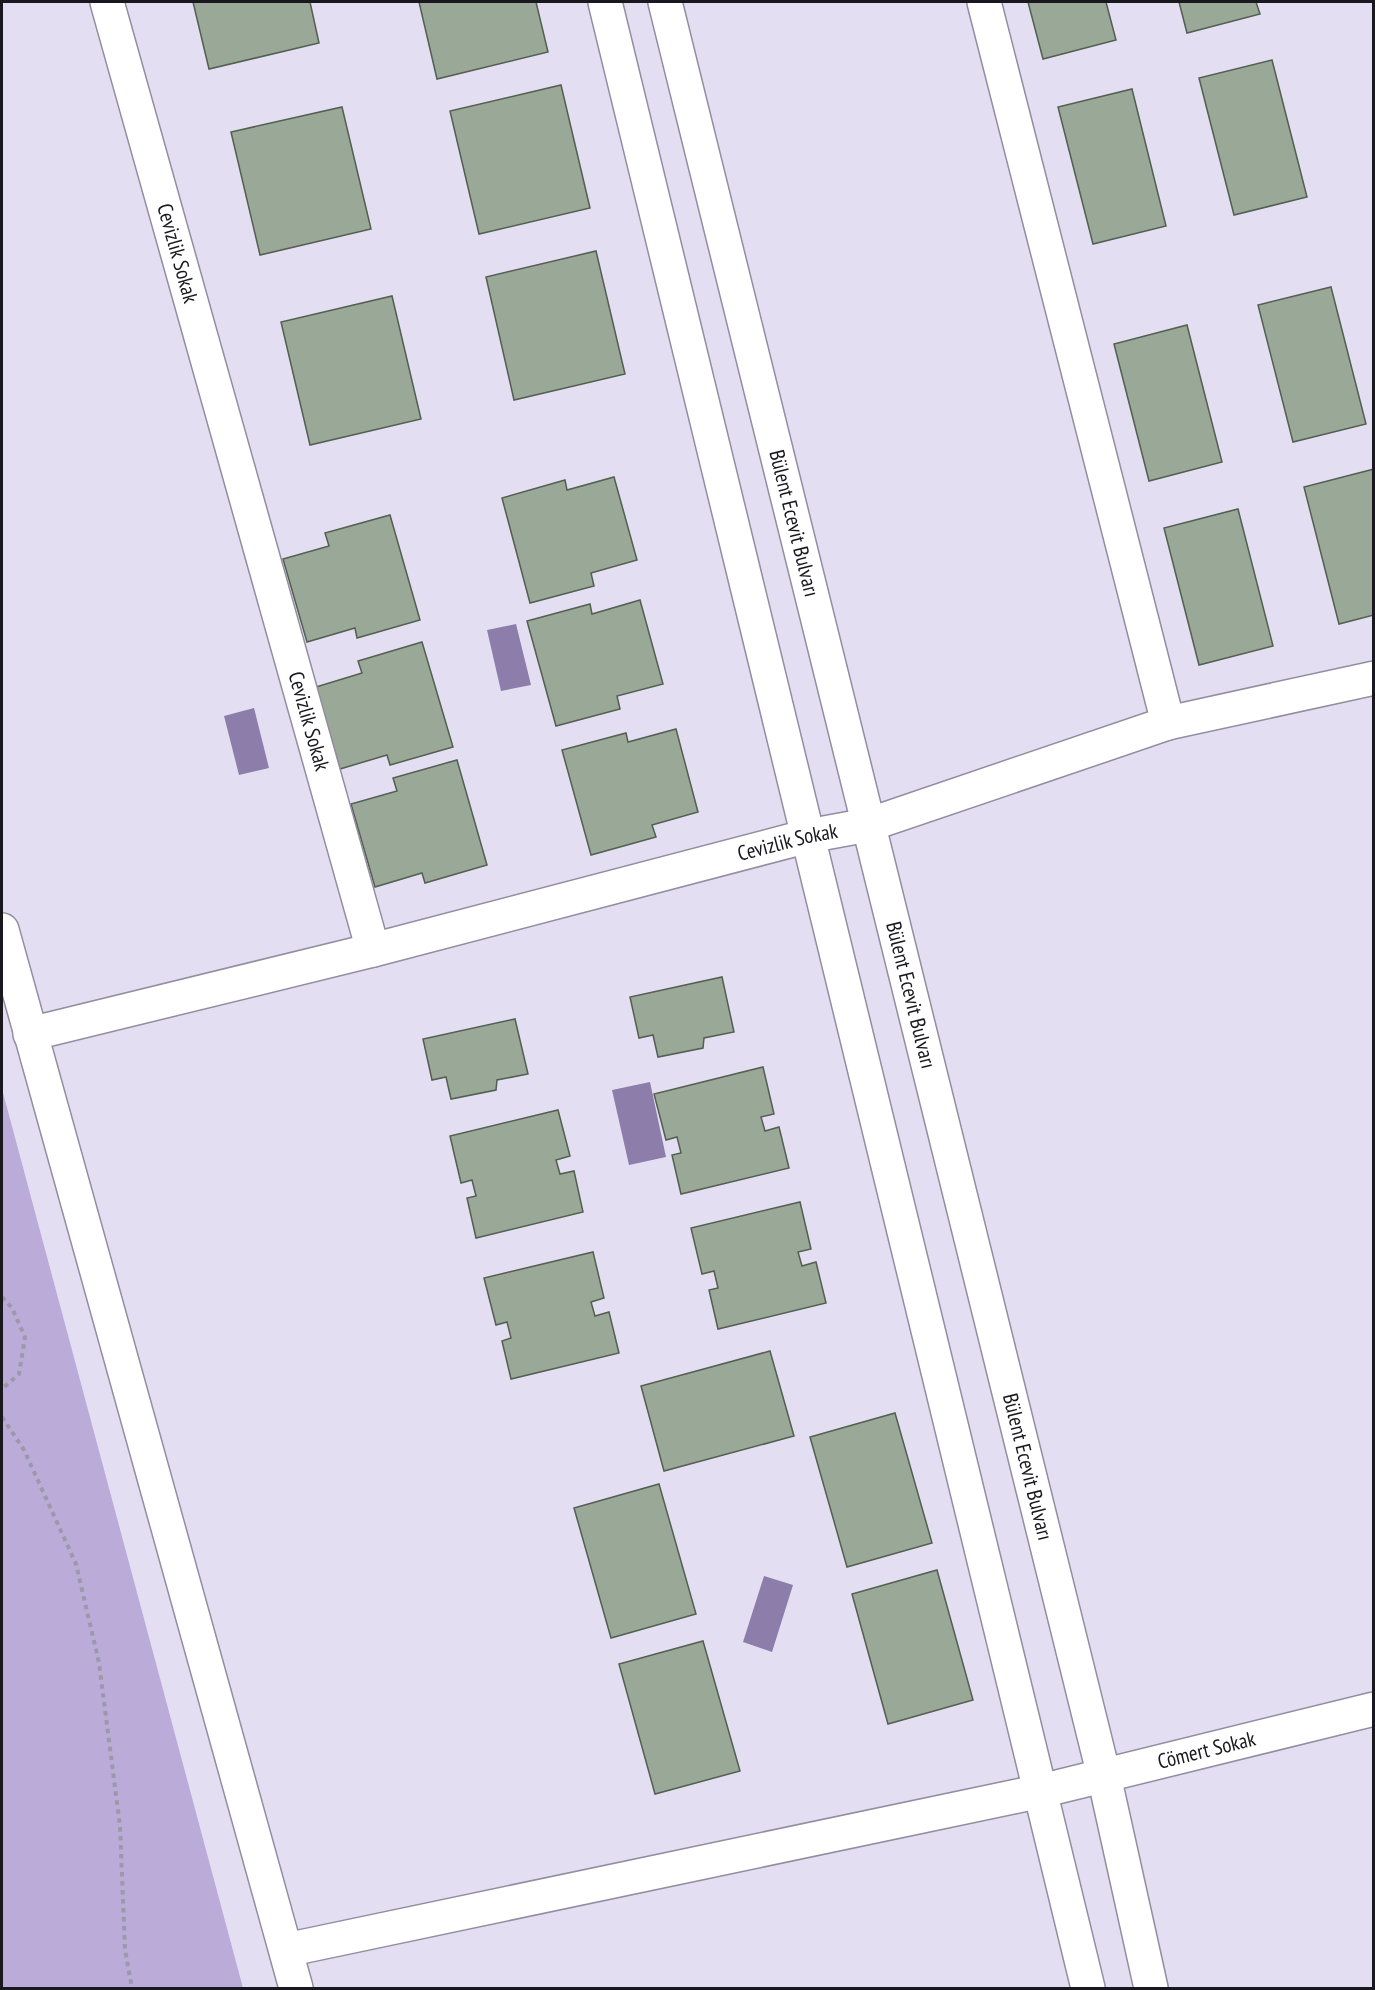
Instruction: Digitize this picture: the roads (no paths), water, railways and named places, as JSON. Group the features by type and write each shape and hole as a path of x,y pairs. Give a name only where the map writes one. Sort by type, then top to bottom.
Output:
{"street":[{"name":"Cevizlik Sokak","path":"107,2 373,950 808,836 868,825 1168,723 1374,678"},
{"path":"605,2 1089,1989"},
{"name":"Bülent Ecevit Bulvarı","path":"665,2 1104,1776 1151,1989"},
{"path":"984,2 1168,723"},
{"path":"2,930 296,1989"},
{"path":"30,1034 373,950"},
{"name":"Cömert Sokak","path":"286,1950 1041,1791 1374,1709"}]}
